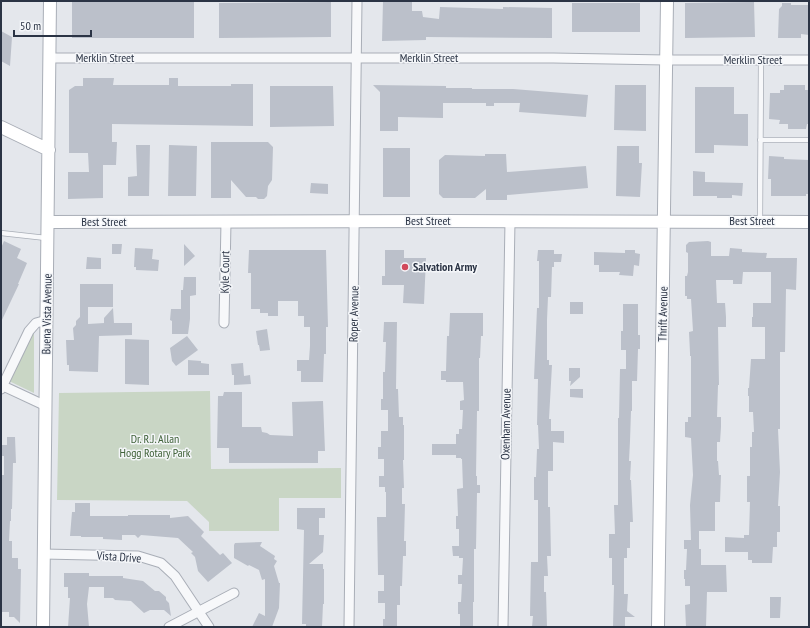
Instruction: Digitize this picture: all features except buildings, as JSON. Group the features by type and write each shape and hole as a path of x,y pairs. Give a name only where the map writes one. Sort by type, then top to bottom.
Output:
{"street":[{"name":"Buena Vista Avenue","path":"43,627 50,1"},
{"name":"Roper Avenue","path":"349,627 357,1"},
{"name":"Thrift Avenue","path":"658,627 667,1"},
{"name":"Merklin Street","path":"50,58 553,58 809,60"},
{"path":"1,127 49,150"},
{"name":"Oxenham Avenue","path":"503,627 510,221"},
{"name":"Best Street","path":"48,222 809,222"},
{"name":"Kyle Court","path":"224,323 226,222"},
{"path":"46,406 2,386 29,331 36,323 47,320"},
{"name":"Vista Drive","path":"43,554 138,556 161,563 175,576 209,627"},
{"path":"169,627 234,593"}],"lane":[{"path":"760,221 761,60"},
{"path":"760,140 809,140"},
{"path":"1,233 48,238"}],"green space":[{"path":"34,331 34,393 9,381"},
{"name":"Dr. R.J. Allan Hogg Rotary Park","path":"210,391 211,469 341,468 341,498 279,498 279,531 209,531 209,522 187,501 57,500 59,393"}],"place":[{"name":"Salvation Army","path":"405,267"}]}
